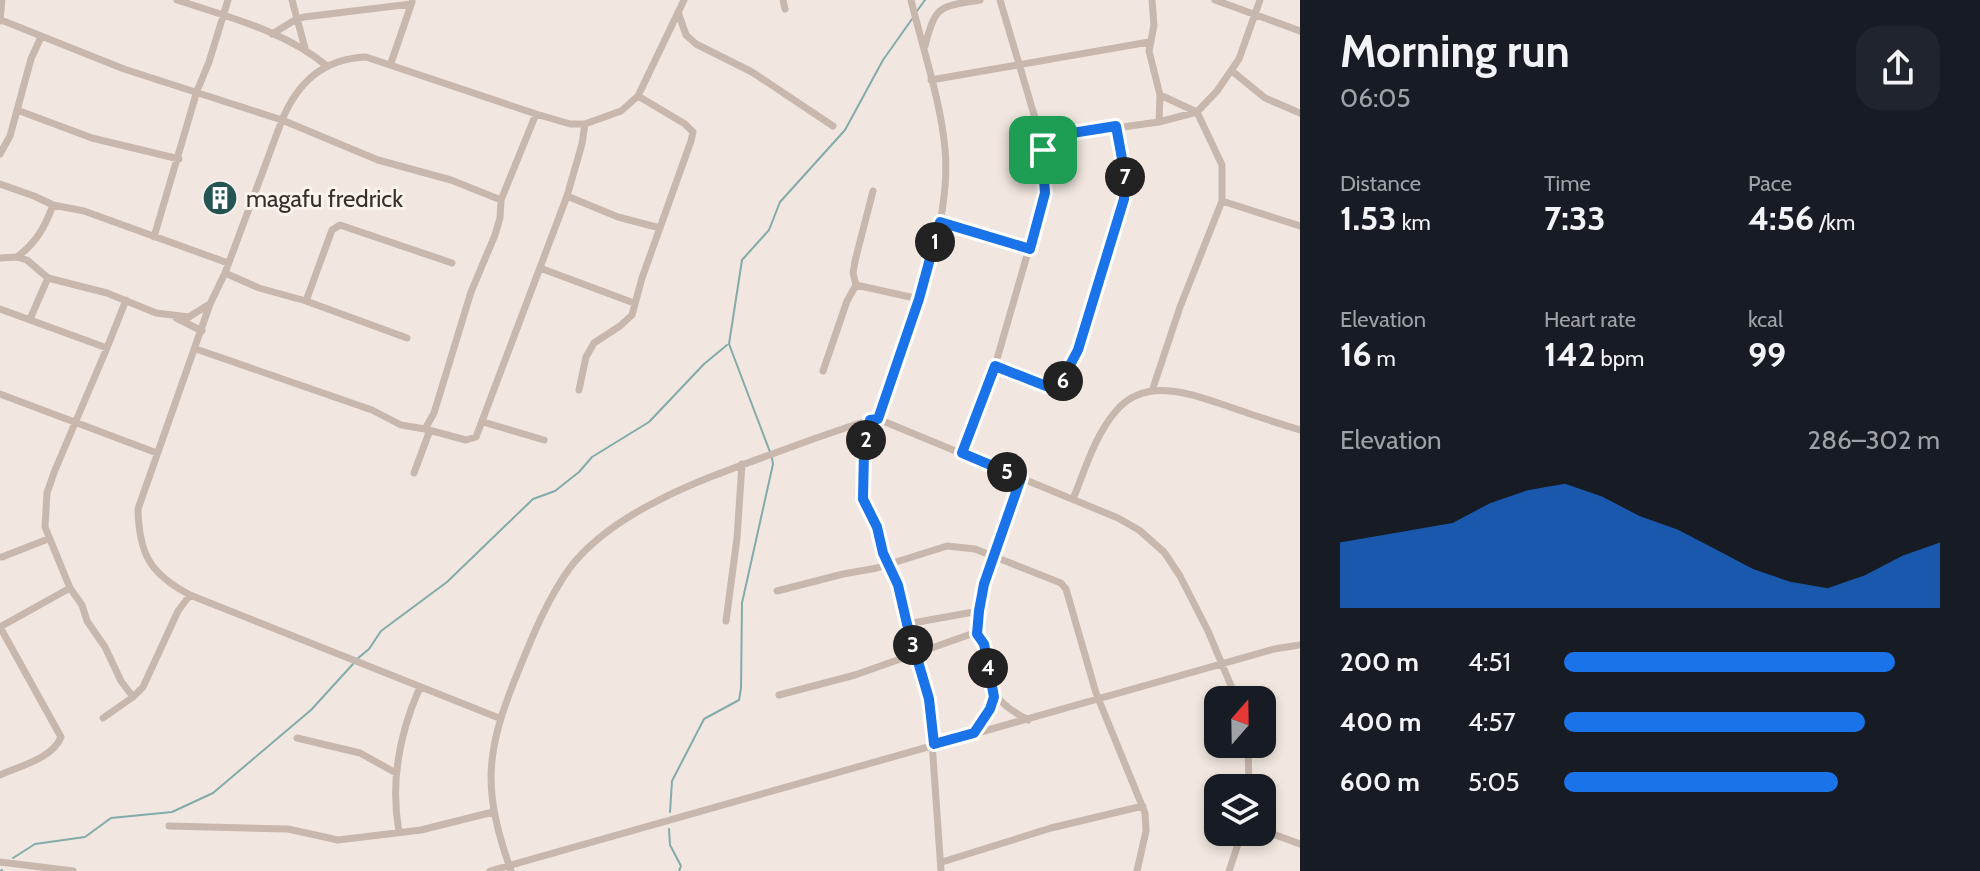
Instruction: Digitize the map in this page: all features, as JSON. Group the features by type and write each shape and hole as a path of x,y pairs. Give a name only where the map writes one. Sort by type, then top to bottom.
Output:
{"street":[{"path":"2,0 0,20 41,37 124,69 282,120 378,160 451,180 501,200"},
{"path":"177,0 305,48 327,66"},
{"path":"154,237 197,91 228,0"},
{"path":"292,0 305,48"},
{"path":"499,718 170,585 155,571 144,554 138,536 138,509 210,304 225,273 282,120 291,100 327,66 342,58 366,57 536,114 570,124 585,124 621,111 638,96 684,0"},
{"path":"783,0 785,9"},
{"path":"924,49 932,19 938,11 950,5 980,0"},
{"path":"962,453 995,366 1045,193 1041,138 1000,0"},
{"path":"1152,0 1154,25 1149,42 1160,95 1159,122"},
{"path":"1215,0 1300,31"},
{"path":"1041,138 1159,122 1197,112 1232,71 1260,0"},
{"path":"272,34 295,20 412,2 391,63"},
{"path":"912,4 945,148 944,206 919,299 864,451 863,499 877,527 898,585 929,699 941,871"},
{"path":"678,12 686,35 696,44 752,72 833,126"},
{"path":"0,154 10,136 31,59 41,37"},
{"path":"931,80 1149,42"},
{"path":"1232,71 1265,98 1300,113"},
{"path":"1152,391 1180,307 1222,201 1224,184 1222,165 1197,112 1160,95"},
{"path":"579,390 586,357 594,343 632,315 693,132 638,96"},
{"path":"17,110 92,138 179,159"},
{"path":"414,473 471,292 495,235 501,200 536,114"},
{"path":"196,349 372,410 401,425 472,440 483,422 567,196 585,124"},
{"path":"995,366 1049,386 1060,384 1069,371 1089,317 1124,199 1125,175 1116,126"},
{"path":"0,184 53,205 84,211 228,263"},
{"path":"823,371 847,301 856,285 853,273 855,261 873,191"},
{"path":"567,196 618,217 660,228"},
{"path":"1222,201 1300,226"},
{"path":"17,257 34,243 53,205"},
{"path":"940,222 1030,249"},
{"path":"306,301 332,230 340,225 452,263"},
{"path":"0,258 27,260 48,278 174,317 189,317 210,304"},
{"path":"540,268 634,303"},
{"path":"225,273 259,288 306,301 407,338"},
{"path":"30,319 48,278"},
{"path":"856,285 919,299"},
{"path":"126,300 47,493 45,527 87,621 133,697"},
{"path":"0,309 107,348"},
{"path":"174,317 202,331"},
{"path":"1073,499 1103,428 1121,405 1152,391 1189,393 1300,430"},
{"path":"0,394 157,453"},
{"path":"510,868 493,812 490,772 499,718 545,609 570,568 637,511 742,464 874,420 1073,499 1139,530 1164,552 1180,576 1232,686"},
{"path":"483,422 544,440"},
{"path":"726,621 737,538 742,464"},
{"path":"974,733 994,697 984,644 977,634 979,611 994,555 1021,478"},
{"path":"2,557 48,539"},
{"path":"777,591 889,565 947,546 964,546 994,555 1017,567 1056,580 1066,589 1099,699 1143,806 1146,831 1137,871"},
{"path":"0,775 42,756 54,748 61,737 0,627 70,588"},
{"path":"103,718 143,687 178,611 190,595"},
{"path":"907,624 979,611"},
{"path":"779,695 855,675 916,655 963,635 977,634"},
{"path":"490,871 510,868 1274,649 1299,646"},
{"path":"399,832 396,773 407,720 420,687"},
{"path":"994,697 1028,720"},
{"path":"297,738 360,753 396,773"},
{"path":"942,862 1051,828 1143,806"},
{"path":"169,826 288,829 338,840 421,830 493,812"},
{"path":"1276,835 1300,844"},
{"path":"1229,871 1237,846"},
{"path":"0,862 73,871"}],"waterway":[{"path":"917,11 925,0"},
{"path":"770,452 729,344 742,260 769,230 780,202 845,130 883,60 912,19"},
{"path":"357,659 369,649 381,631 447,582 533,499 555,491 592,457 649,422 704,364 727,345"},
{"path":"670,812 672,781 704,719 739,700 742,603 772,458"},
{"path":"13,858 35,844 85,837 111,818 172,812 213,793 311,710 353,664"},
{"path":"669,829 670,845 681,866 679,871"}],"place":[{"name":"magafu fredrick","path":"220,198"}],"route":[{"path":"1116,126 1125,175 1124,199 1078,350 1062,382 1049,386 995,366 962,453 1021,478 984,584 979,611 977,634 984,644 994,697 974,733 934,744 929,699 898,585 883,553 877,527 863,499 864,451 870,420 878,419 919,299 940,222 1030,249 1045,193 1043,150 1041,138 1116,126"}]}
